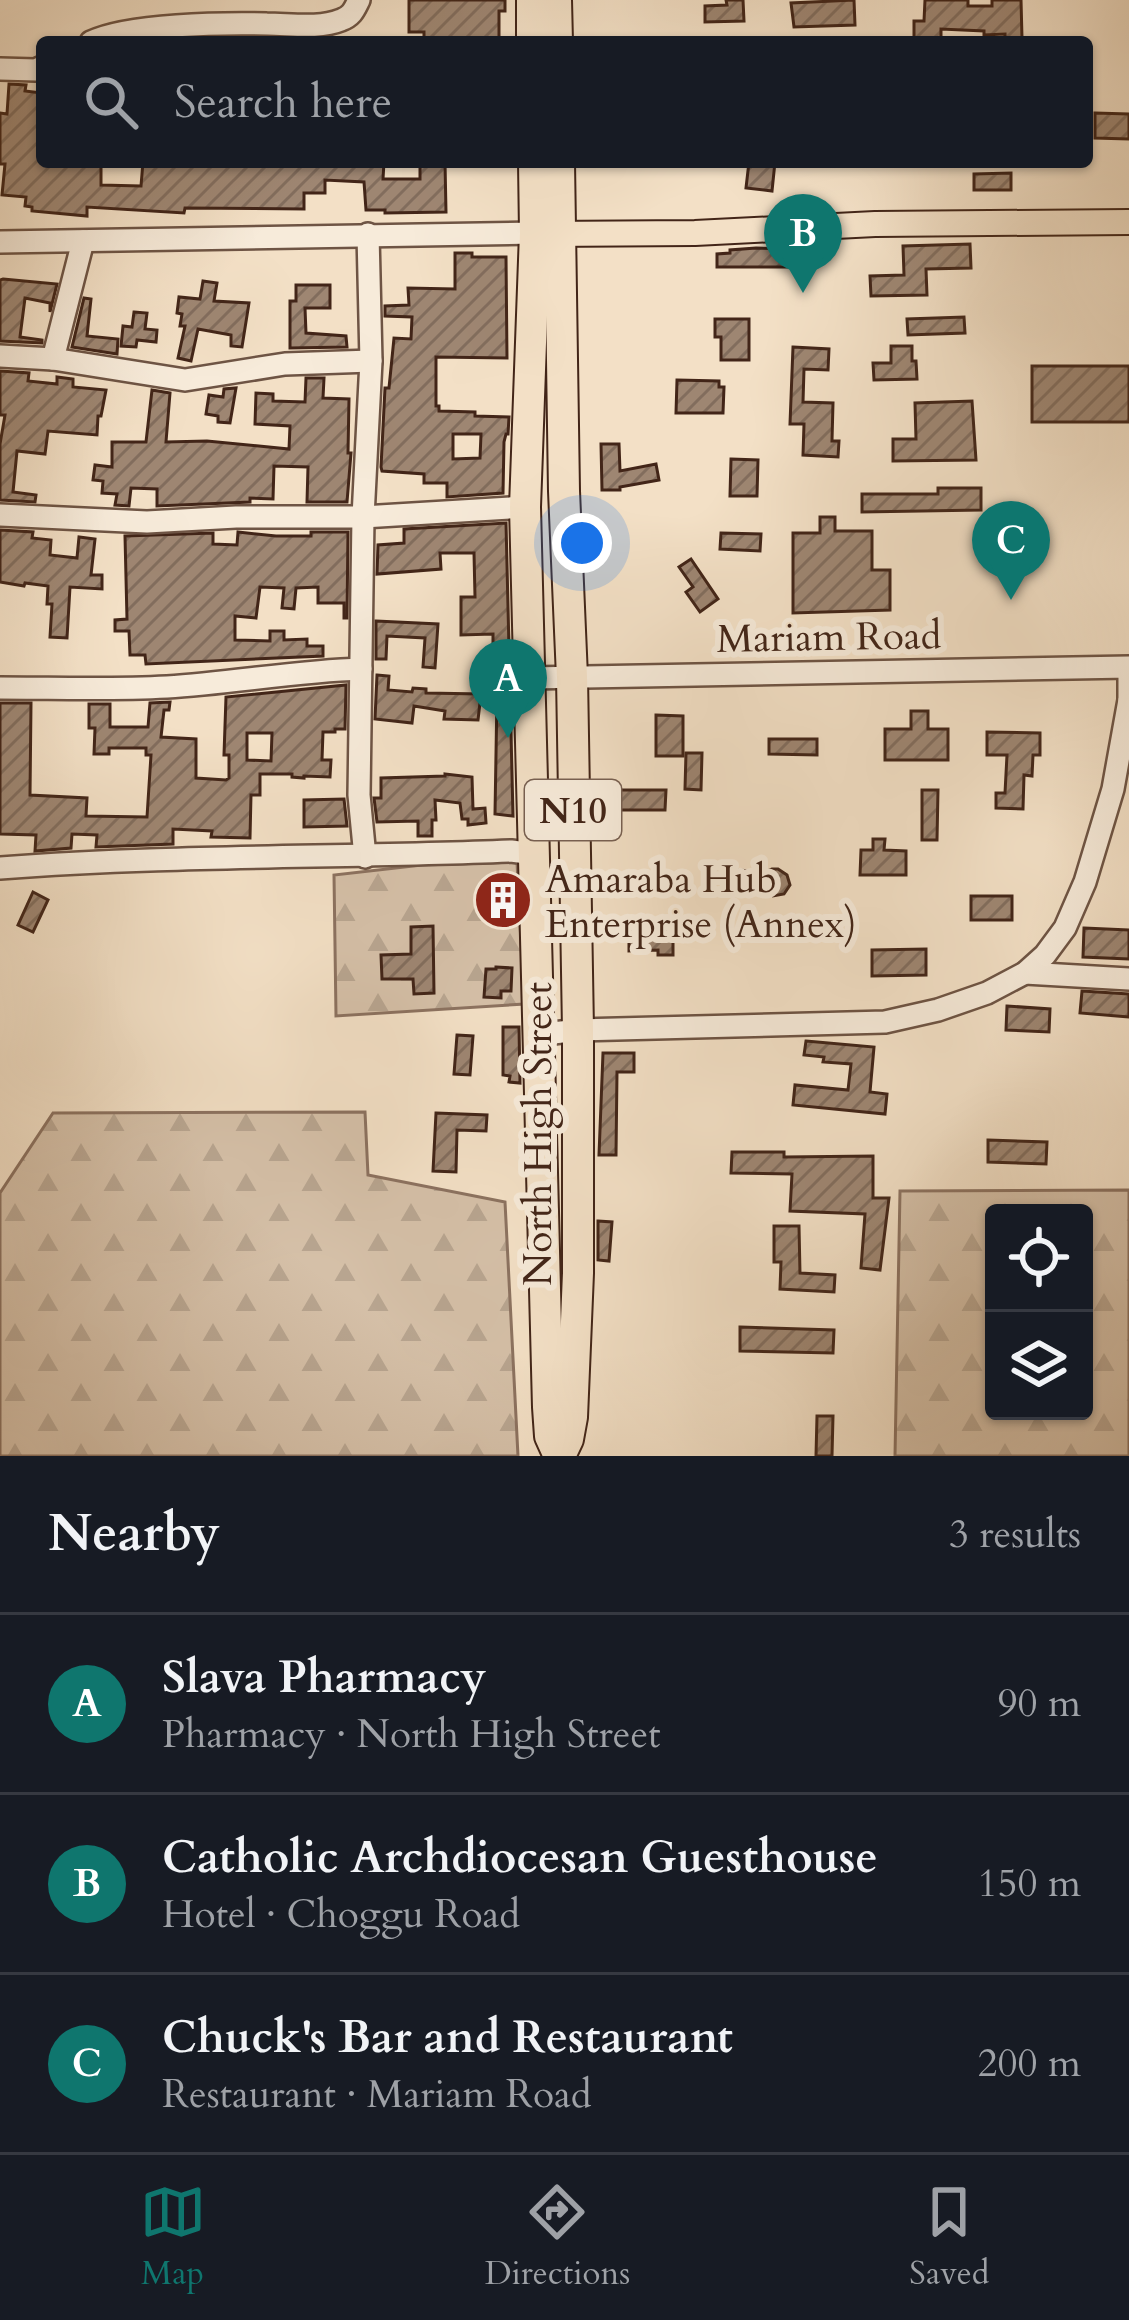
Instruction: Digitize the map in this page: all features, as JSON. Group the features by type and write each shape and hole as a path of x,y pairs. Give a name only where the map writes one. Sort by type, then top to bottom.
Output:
{"highway":[{"path":"532,0 532,36"},
{"path":"556,0 557,36"},
{"name":"North High Street","path":"535,168 548,234 572,677 578,1273 572,1417 560,1456"},
{"name":"North High Street","path":"558,168 548,234 525,507 548,1408 550,1436 560,1456"}],"main road":[{"path":"548,234 1129,222"}],"street":[{"path":"104,36 234,23 337,22 350,16 359,0"},
{"path":"0,69 36,70"},
{"path":"365,857 359,795 370,361 368,234"},
{"path":"0,242 548,234"},
{"path":"53,359 83,241"},
{"path":"0,356 53,359 185,380 285,364 370,361"},
{"path":"0,515 147,522 525,507"},
{"path":"537,1036 578,1030 886,1022 987,993 1025,974 1065,928 1084,882 1113,789 1129,701 1129,667"},
{"name":"Mariam Road","path":"530,679 1129,667"},
{"path":"0,688 168,687 310,670 361,669"},
{"path":"0,868 85,862 535,854"},
{"path":"1025,974 1129,979"}],"green space":[{"path":"517,862 524,1004 336,1016 334,875 422,865"},
{"path":"365,1112 368,1175 505,1202 518,1456 0,1456 0,1193 53,1113"},
{"path":"1129,1190 1129,1456 895,1456 900,1191"}],"building":[{"path":"409,0 505,0 505,11 499,11 499,36 409,32"},
{"path":"726,0 743,0 744,21 705,22 705,6 727,5"},
{"path":"854,0 855,25 794,27 791,3"},
{"path":"925,0 968,0 968,6 992,6 992,0 1021,0 1022,36 941,29 941,36 914,36 914,21 924,21"},
{"path":"9,84 26,85 25,91 36,92 36,168 101,168 101,185 141,186 142,168 384,168 383,179 420,179 420,168 445,168 446,212 366,210 364,182 325,180 325,193 304,193 304,209 185,208 184,213 87,207 87,216 32,211 25,206 26,197 2,195 5,164 0,164 0,113 7,114"},
{"path":"1095,113 1129,114 1129,139 1095,138"},
{"path":"748,168 774,168 772,191 746,188"},
{"path":"1011,173 1011,190 974,190 974,174"},
{"path":"970,244 971,268 926,269 927,295 871,296 870,276 904,275 903,246"},
{"path":"797,249 797,267 717,267 717,254"},
{"path":"455,253 506,257 507,358 436,357 439,411 509,417 503,493 447,497 447,483 424,483 424,474 382,471 381,467 385,388 389,388 394,338 411,339 412,317 385,316 385,306 409,305 408,288 455,289","holes":["453,434 481,434 480,458 453,459"]},
{"path":"3,279 57,284 50,312 50,303 25,298 20,337 42,343 0,341"},
{"path":"203,281 217,283 214,301 249,303 242,347 231,346 231,335 198,329 191,361 178,358 185,326 180,326 182,314 177,313 179,297 200,299"},
{"path":"296,285 330,285 330,308 305,308 306,333 346,336 347,347 290,348 290,301 296,301"},
{"path":"84,298 91,299 87,336 118,339 117,354 72,347"},
{"path":"134,312 147,313 145,329 157,330 156,342 137,340 136,347 121,346 123,326 132,327"},
{"path":"964,317 965,333 908,335 907,319"},
{"path":"715,319 749,319 749,360 721,360"},
{"path":"891,346 912,346 917,379 874,380 873,363 891,363"},
{"path":"793,347 829,349 828,370 804,369 803,402 833,403 832,441 839,441 838,457 803,455 804,424 790,424"},
{"path":"1032,366 1129,366 1129,422 1032,422"},
{"path":"0,371 29,373 28,381 57,384 57,377 73,379 73,387 106,390 97,435 48,431 45,454 17,451 13,492 36,495 35,502 0,500 5,415 0,415"},
{"path":"306,378 324,378 323,398 349,399 347,502 307,502 308,467 274,466 273,499 250,498 250,502 157,506 157,489 131,488 129,506 115,505 117,494 102,493 103,481 93,480 95,465 112,467 112,442 146,442 152,390 170,393 166,442 289,449 290,426 255,424 256,393 273,394 273,401 305,402"},
{"path":"677,380 719,381 719,387 724,387 723,413 676,413"},
{"path":"236,388 230,423 206,414 209,395 223,397 224,389"},
{"path":"972,401 976,460 893,461 893,439 916,439 915,403"},
{"path":"601,444 619,444 620,471 656,464 659,480 602,490"},
{"path":"731,459 758,460 757,496 730,496"},
{"path":"938,488 981,488 981,510 862,512 862,494 938,494"},
{"path":"820,517 835,517 835,531 872,531 872,570 890,570 890,610 793,613 793,533 820,533"},
{"path":"506,523 513,816 495,814 500,669 493,669 493,634 461,635 461,597 475,597 474,553 440,553 441,569 377,574 378,545 404,543 404,529"},
{"path":"0,530 33,532 32,538 51,540 50,555 77,558 79,537 95,539 91,575 102,575 102,589 70,587 67,638 50,637 48,586 0,582"},
{"path":"238,532 311,536 311,532 348,532 347,618 344,603 318,603 318,587 296,588 294,609 282,608 284,588 260,587 256,618 235,616 235,640 270,641 270,631 284,631 284,640 307,639 307,646 323,646 323,656 146,664 145,655 130,655 129,631 115,631 115,620 127,619 125,536 213,533 213,544 237,545"},
{"path":"721,533 761,534 760,551 720,549"},
{"path":"691,559 718,599 700,612 686,592 693,587 679,567"},
{"path":"376,621 438,624 435,668 423,667 425,638 387,636 386,659 376,659"},
{"path":"377,675 389,676 388,690 481,694 478,720 444,719 445,711 414,706 412,723 375,719"},
{"path":"346,685 345,729 323,732 322,760 331,760 330,777 260,774 260,795 251,795 250,838 173,829 173,844 96,847 97,835 72,834 71,848 35,851 36,835 0,834 0,703 31,703 30,795 87,798 86,816 147,817 151,755 146,755 146,748 109,748 109,754 94,754 89,704 110,704 110,727 148,727 150,703 170,702 169,710 164,710 161,737 196,739 196,778 226,780 226,697","holes":["247,733 272,733 271,761 247,760"]},
{"path":"911,711 928,711 928,729 948,729 948,760 885,760 885,729 911,729"},
{"path":"656,715 683,716 683,756 656,756"},
{"path":"987,732 1040,733 1040,755 1033,755 1032,776 1024,775 1023,809 996,808 996,793 1005,793 1007,755 987,755"},
{"path":"769,739 817,739 817,755 769,754"},
{"path":"686,753 702,753 701,790 685,789"},
{"path":"472,777 473,809 485,808 486,823 468,825 460,803 435,800 432,836 418,836 418,821 377,822 374,798 381,798 381,778"},
{"path":"617,790 666,790 665,810 616,810"},
{"path":"922,790 938,790 937,840 922,840"},
{"path":"344,799 347,826 304,827 304,800"},
{"path":"873,839 885,839 884,850 906,851 906,875 860,875 861,850 873,850"},
{"path":"772,869 787,875 790,885 784,894 773,896 762,886 739,884 740,870"},
{"path":"33,892 48,900 33,932 18,925"},
{"path":"971,896 1012,896 1012,920 971,920"},
{"path":"673,922 673,955 658,955 658,950 629,951 629,923"},
{"path":"433,926 434,993 414,994 413,979 382,979 381,955 411,954 411,927"},
{"path":"1084,928 1129,930 1129,959 1083,957"},
{"path":"926,949 926,975 872,976 872,950"},
{"path":"512,968 511,991 501,991 501,998 484,997 486,969"},
{"path":"1082,991 1129,994 1129,1017 1080,1013"},
{"path":"1007,1006 1050,1009 1049,1032 1006,1030"},
{"path":"503,1027 519,1027 520,1083 509,1082 510,1076 503,1075"},
{"path":"457,1035 473,1036 470,1075 454,1074"},
{"path":"806,1041 874,1047 870,1092 887,1094 885,1114 793,1105 795,1085 848,1090 851,1064 804,1055"},
{"path":"603,1053 634,1053 634,1072 617,1072 616,1155 599,1155"},
{"path":"436,1113 487,1115 486,1131 457,1130 456,1172 433,1171"},
{"path":"988,1140 1047,1142 1046,1164 988,1162"},
{"path":"732,1152 873,1156 873,1198 889,1198 880,1270 861,1268 865,1214 790,1211 792,1174 731,1173"},
{"path":"598,1221 612,1222 609,1261 598,1260"},
{"path":"774,1226 799,1226 800,1273 835,1275 834,1292 780,1289"},
{"path":"740,1327 834,1330 833,1353 740,1351"},
{"path":"817,1416 833,1416 832,1456 816,1456"}],"place":[{"name":"Catholic Archdiocesan Guesthouse","path":"803,293"},
{"name":"Chuck's Bar and Restaurant","path":"1011,600"},
{"name":"Slava Pharmacy","path":"508,738"},
{"name":"Amaraba Hub Enterprise (Annex)","path":"503,900"}]}
